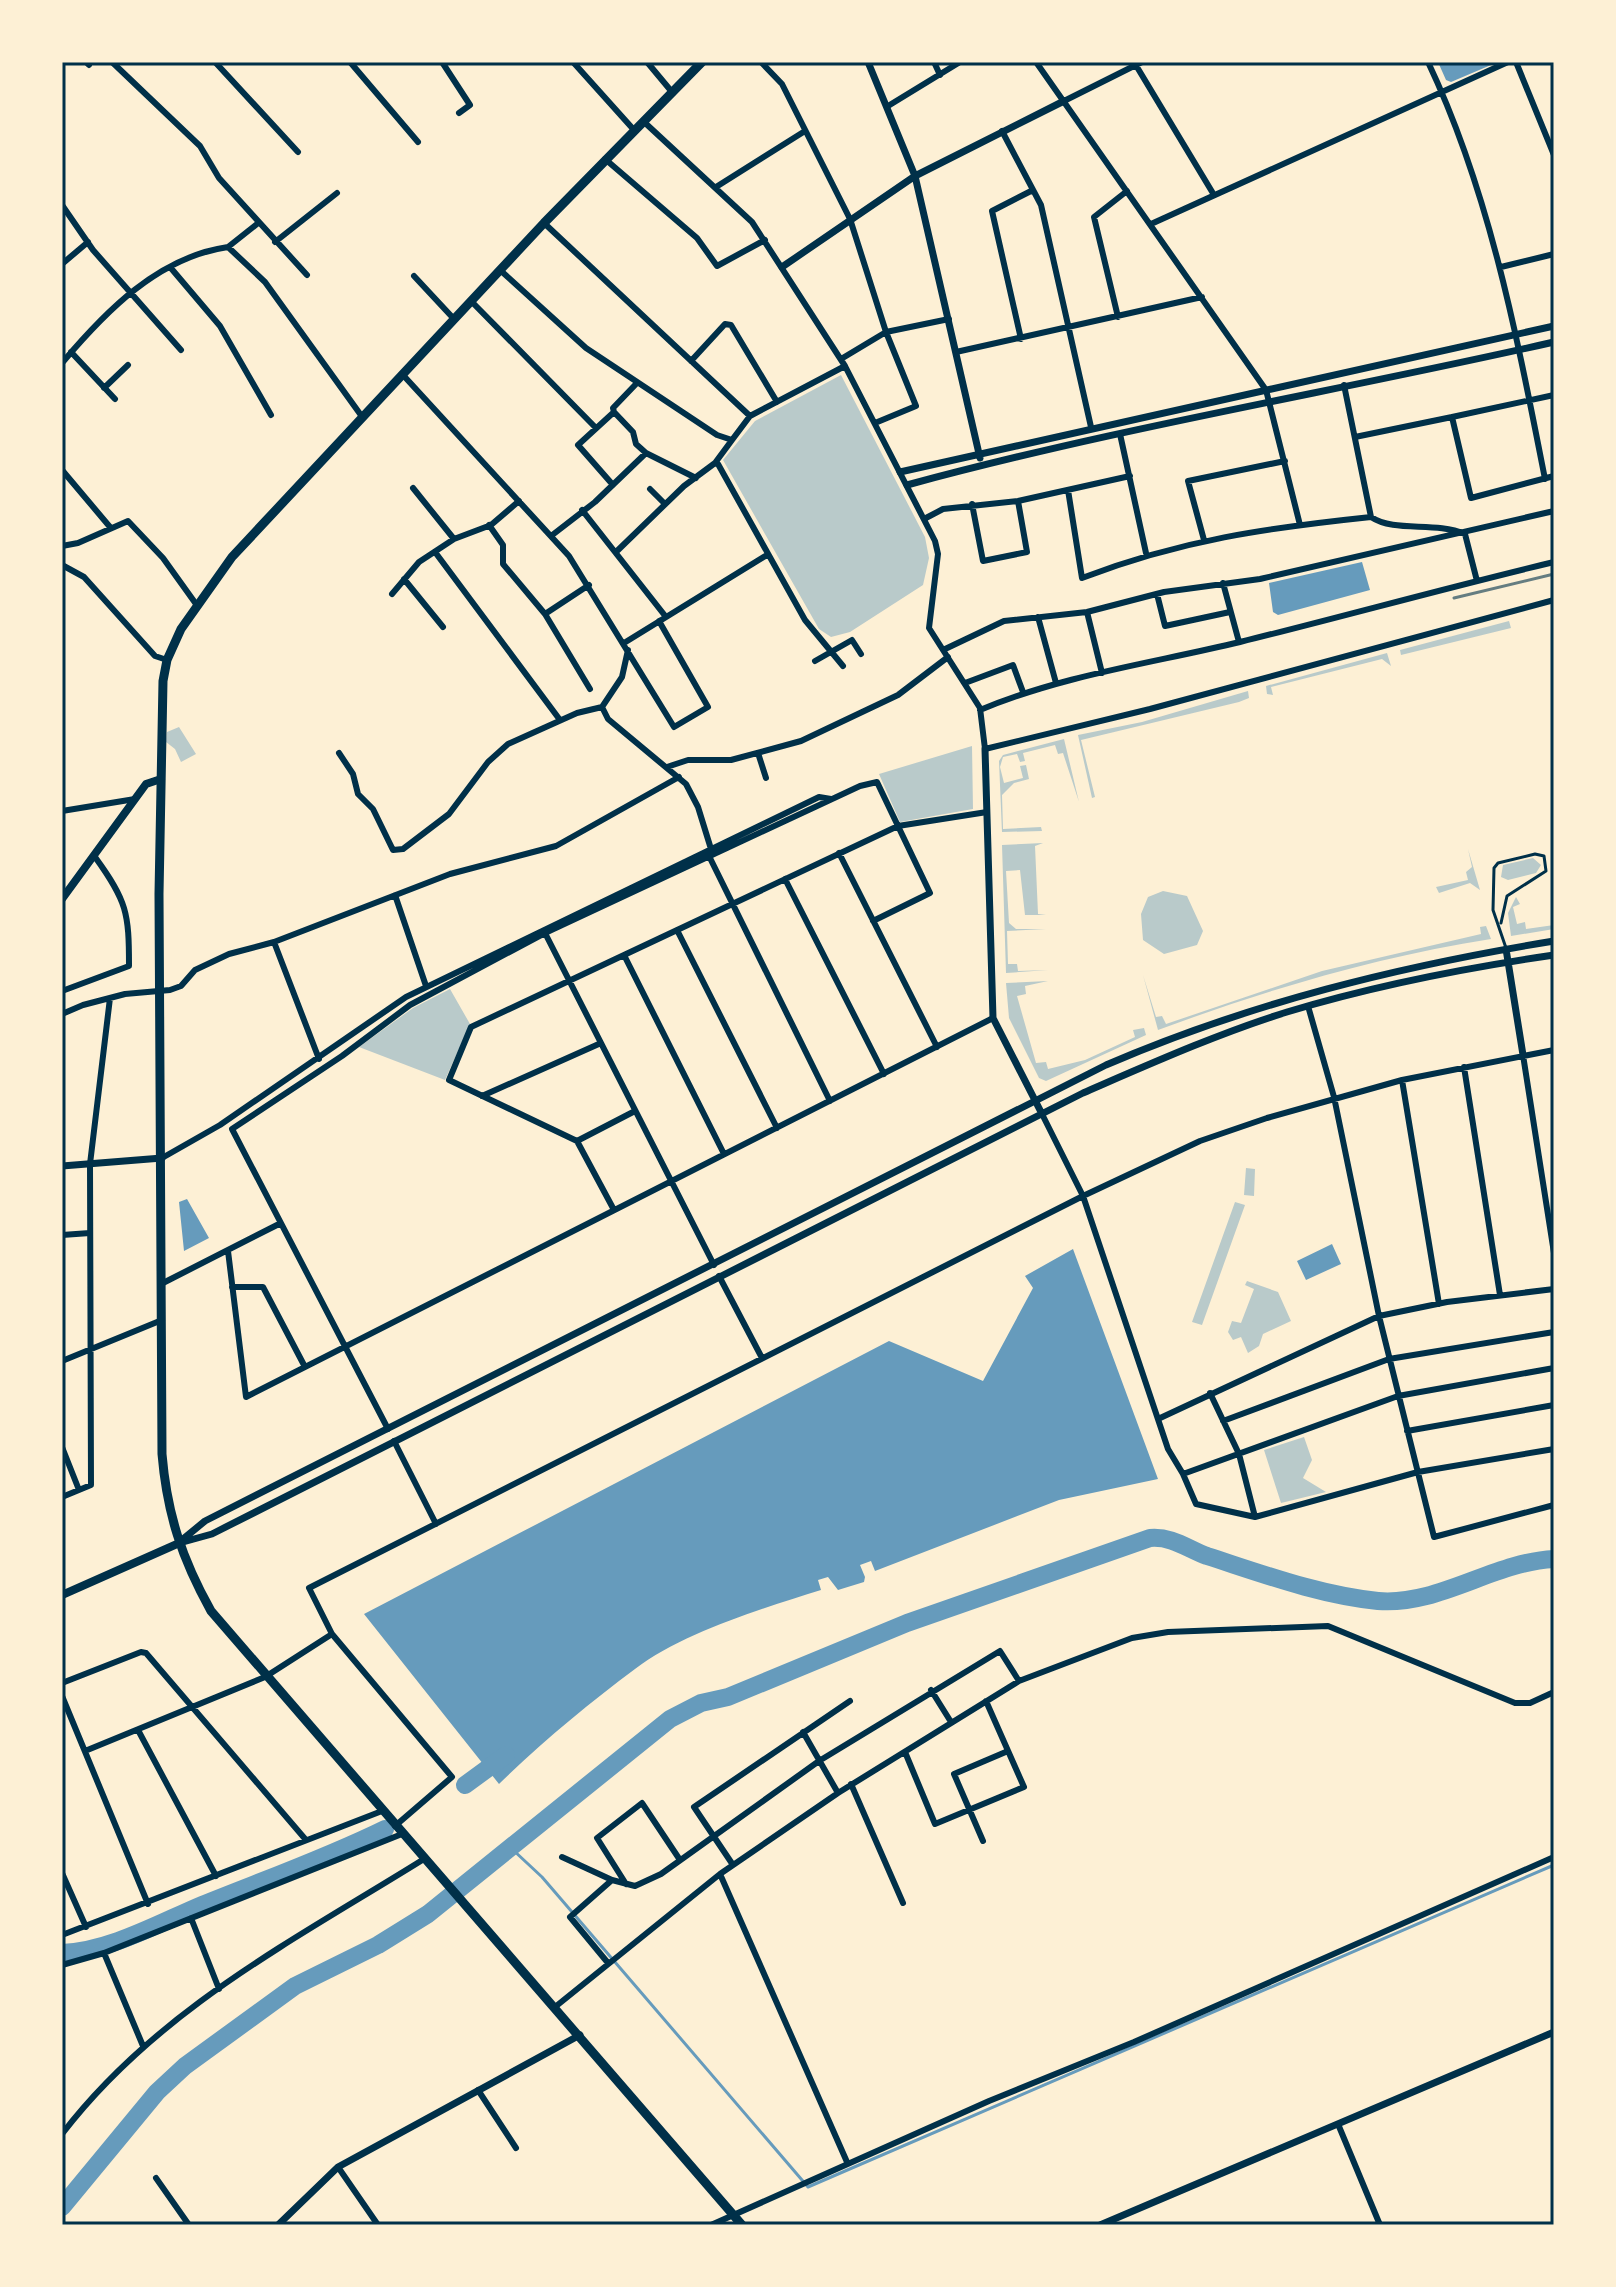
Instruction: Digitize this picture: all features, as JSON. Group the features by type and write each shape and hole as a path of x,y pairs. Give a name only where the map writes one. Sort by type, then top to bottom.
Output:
{"highway":[{"path":"702,62 544,223 232,557 196,604 167,660 161,704 162,1454 165,1494 177,1544 211,1611 742,2225"}],"main road":[{"path":"62,899 146,784 161,779"},
{"path":"62,1595 177,1544"}],"street":[{"path":"113,62 200,146 219,178 257,224 307,275"},
{"path":"215,62 298,152"},
{"path":"350,62 418,142"},
{"path":"442,62 470,105 459,113"},
{"path":"573,62 634,130"},
{"path":"647,62 672,92"},
{"path":"761,62 782,84 850,219 886,332 916,406 875,423"},
{"path":"868,62 915,176 982,465"},
{"path":"934,62 940,75"},
{"path":"888,106 960,62"},
{"path":"1036,62 1266,390 1300,525"},
{"path":"1428,62 1442,92 1501,267 1545,479"},
{"path":"1151,224 1508,62"},
{"path":"1516,62 1554,155"},
{"path":"782,267 915,176 1137,63 1214,195"},
{"path":"643,121 747,215 765,240 843,362 924,519 938,554 929,628 980,710 985,749 993,1018 1083,1196 1168,1449 1196,1504 1255,1517 1418,1472 1554,1449"},
{"path":"716,187 805,131"},
{"path":"1002,131 1041,205 1091,427"},
{"path":"605,159 697,238 717,266 765,240"},
{"path":"1021,339 992,211 1033,190"},
{"path":"1118,317 1094,217 1127,191"},
{"path":"275,242 337,193"},
{"path":"62,205 88,242 181,350"},
{"path":"544,223 750,416"},
{"path":"62,363 104,313 133,292 170,267 205,250 228,247 257,224"},
{"path":"62,264 88,242"},
{"path":"228,247 265,282 363,418"},
{"path":"1501,267 1554,254"},
{"path":"170,267 220,326 271,415"},
{"path":"500,270 586,348 636,384 717,435 732,440"},
{"path":"414,276 454,319"},
{"path":"956,352 1202,297"},
{"path":"471,301 595,427"},
{"path":"616,552 665,504 715,463 750,416 843,362 886,332 949,319"},
{"path":"691,361 725,324 731,325 777,402"},
{"path":"900,472 1554,326"},
{"path":"907,485 1120,434 1554,342"},
{"path":"71,352 115,399"},
{"path":"104,388 128,365"},
{"path":"403,375 551,536 589,585 674,727 708,707 662,619 616,552 582,510"},
{"path":"636,384 613,408 614,412 633,432 636,444 646,453 696,478"},
{"path":"1344,385 1371,517"},
{"path":"1355,437 1554,395"},
{"path":"613,485 578,450 578,445 614,412"},
{"path":"1452,417 1471,498 1554,476"},
{"path":"1120,434 1146,553"},
{"path":"551,536 646,453"},
{"path":"1204,540 1188,481 1285,461"},
{"path":"715,463 767,555 794,594 805,620 843,666"},
{"path":"62,470 110,527"},
{"path":"924,519 943,509 1018,501 1130,476"},
{"path":"413,488 454,539"},
{"path":"650,489 665,504"},
{"path":"1068,490 1082,578 1146,553 1204,540 1300,525 1371,517 1392,525 1446,526 1465,534"},
{"path":"392,594 414,566 454,539 489,525 519,501"},
{"path":"972,504 983,561 1027,552 1018,501"},
{"path":"943,650 1004,621 1087,612 1157,594 1260,579 1554,511"},
{"path":"62,546 78,543 128,521 163,558 196,604"},
{"path":"489,525 503,545 503,564 545,614 590,689"},
{"path":"1465,534 1477,581"},
{"path":"435,552 560,720"},
{"path":"602,707 622,677 626,646 662,619 767,555"},
{"path":"980,710 1023,692 1056,683 1239,642 1554,562"},
{"path":"62,565 84,577 155,656 167,660"},
{"path":"404,579 443,627"},
{"path":"1223,583 1239,642"},
{"path":"545,614 589,585"},
{"path":"1157,594 1165,626 1230,612"},
{"path":"985,749 1162,706 1554,600"},
{"path":"1087,612 1102,673"},
{"path":"1038,617 1056,683"},
{"path":"815,661 852,640 861,654"},
{"path":"667,767 688,760 717,762 801,741 898,695 948,657"},
{"path":"965,683 1013,665 1023,692"},
{"path":"339,753 353,774 358,794 373,809 393,850 403,849 449,814 501,749 560,720 596,706 602,707"},
{"path":"602,707 608,719 679,777 694,794 711,849"},
{"path":"758,753 766,778"},
{"path":"62,1014 110,998 181,986 195,970 211,962 274,942 450,874 556,846 679,777"},
{"path":"388,1429 232,1129 342,1056 410,1005 545,933 833,799 877,782 930,893 873,921"},
{"path":"62,1166 162,1158 220,1125 426,986 819,797 833,799"},
{"path":"62,811 135,799"},
{"path":"614,1210 577,1141 449,1080 471,1027 898,826 987,812"},
{"path":"839,853 937,1047"},
{"path":"62,991 129,966 129,922 121,893 95,857"},
{"path":"710,858 730,905 830,1101"},
{"path":"785,879 884,1074"},
{"path":"395,895 426,986"},
{"path":"677,930 777,1128"},
{"path":"545,933 714,1265"},
{"path":"177,1544 205,1521 1121,1059 1236,1016 1390,971 1554,941"},
{"path":"274,942 318,1059"},
{"path":"1506,949 1554,1253"},
{"path":"624,955 724,1154"},
{"path":"177,1544 212,1534 1042,1114 1193,1046 1308,1006 1554,955"},
{"path":"62,1497 91,1485 90,1164 110,998"},
{"path":"1308,1006 1334,1097 1379,1316 1434,1537 1554,1505"},
{"path":"228,1251 246,1397 993,1018"},
{"path":"482,1096 601,1043"},
{"path":"62,1965 104,1953 398,1830 452,1777 332,1634 309,1588 1083,1196 1200,1141 1334,1097 1402,1080 1554,1050"},
{"path":"1464,1067 1500,1295"},
{"path":"1402,1080 1439,1304"},
{"path":"577,1141 635,1111"},
{"path":"163,1283 279,1224"},
{"path":"62,1235 90,1233"},
{"path":"719,1276 762,1358"},
{"path":"232,1287 263,1287 305,1367"},
{"path":"1158,1419 1379,1316 1439,1304 1554,1289"},
{"path":"62,1360 163,1320"},
{"path":"1223,1421 1389,1359 1554,1332"},
{"path":"1183,1474 1398,1396 1554,1368"},
{"path":"1210,1393 1239,1454 1255,1517"},
{"path":"1407,1431 1554,1405"},
{"path":"394,1441 436,1524"},
{"path":"62,1447 79,1490"},
{"path":"555,2007 720,1874 851,1784 1019,1681 1132,1638 1168,1632 1328,1626 1515,1703 1530,1703 1554,1692"},
{"path":"85,1751 265,1677 332,1634"},
{"path":"562,1857 612,1880 635,1886 680,1860 819,1761 931,1690 1000,1651 1019,1681"},
{"path":"62,1683 141,1652 306,1840"},
{"path":"931,1690 951,1722"},
{"path":"62,1696 148,1904"},
{"path":"733,1865 694,1807 850,1701"},
{"path":"905,1752 935,1824 1024,1787 986,1701"},
{"path":"138,1730 216,1876"},
{"path":"803,1732 838,1793"},
{"path":"983,1841 954,1774 1008,1751"},
{"path":"851,1784 903,1903"},
{"path":"626,1884 597,1838 642,1803 680,1860"},
{"path":"62,1935 382,1811"},
{"path":"711,2225 847,2162 1421,1918 1554,1857"},
{"path":"62,2134 96,2092 171,2020 424,1859"},
{"path":"62,1873 86,1927"},
{"path":"720,1874 847,2162"},
{"path":"608,1963 570,1917 612,1880"},
{"path":"191,1918 219,1989"},
{"path":"104,1953 143,2046"},
{"path":"1100,2225 1554,2032"},
{"path":"278,2225 338,2167 580,2035"},
{"path":"478,2090 516,2148"},
{"path":"1338,2124 1380,2225"},
{"path":"338,2167 378,2225"},
{"path":"156,2178 189,2225"}],"lane":[{"path":"1501,923 1507,896 1546,871 1544,856 1535,854 1496,865 1493,910 1501,923 1506,949"}],"shaded area":[{"path":"841,375 925,537 929,558 923,585 850,632 831,637 819,629 723,460 755,421"},
{"path":"1509,621 1511,628 1401,655 1400,650"},
{"path":"1387,653 1391,666 1382,659 1271,687 1273,695 1267,694 1266,686"},
{"path":"1248,691 1249,698 1239,702 1081,740 1095,797 1092,798 1078,735 1142,722"},
{"path":"179,727 196,754 181,762 175,749 166,742 167,732"},
{"path":"1064,739 1079,802 1063,753 1058,754 1055,745 1023,753 1025,761 1020,762 1017,754 1003,757 1000,767 1004,783 1023,778 1020,766 1026,765 1029,779 1014,783 1002,795 1003,829 1041,827 1042,831 1002,832 999,761 1003,755"},
{"path":"972,746 973,809 900,822 879,774"},
{"path":"1043,843 1035,846 1038,914 1046,915 1025,915 1020,870 1006,871 1009,923 1016,929 1046,929 1007,931 1008,964 1017,964 1018,971 1048,970 1006,973 1002,845"},
{"path":"1468,849 1480,890 1470,883 1439,893 1436,887 1468,880 1466,872 1472,867"},
{"path":"1533,858 1541,865 1536,873 1508,880 1501,877 1503,865"},
{"path":"1163,891 1187,896 1203,931 1197,945 1164,954 1143,940 1141,914 1148,897"},
{"path":"1516,897 1520,904 1513,907 1517,924 1525,922 1526,929 1554,925 1554,929 1511,936 1508,913"},
{"path":"1486,926 1491,939 1406,955 1322,976 1158,1030 1143,975 1156,1017 1162,1016 1166,1024 1322,971 1481,934 1480,927"},
{"path":"1048,981 1025,986 1026,994 1017,996 1036,1063 1046,1062 1048,1069 1085,1060 1135,1037 1133,1030 1144,1028 1146,1035 1046,1081 1039,1078 1009,1018 1006,983"},
{"path":"450,989 470,1024 445,1080 359,1047 413,1008"},
{"path":"1246,1168 1255,1169 1254,1196 1244,1195"},
{"path":"1235,1202 1245,1205 1202,1325 1192,1322"},
{"path":"1247,1281 1278,1292 1291,1321 1263,1334 1259,1346 1248,1353 1241,1337 1233,1340 1228,1332 1232,1321 1241,1323 1254,1289 1245,1285"},
{"path":"1304,1437 1312,1460 1303,1478 1326,1492 1281,1503 1264,1450"}],"water":[{"path":"1438,62 1498,62 1451,82 1446,80"},
{"path":"1362,562 1370,590 1278,615 1273,612 1269,583"},
{"path":"187,1199 209,1238 184,1251 179,1202"},
{"path":"1332,1244 1341,1264 1306,1280 1297,1261"},
{"path":"1073,1249 1158,1479 1059,1500 875,1571 871,1561 860,1565 864,1582 838,1590 828,1577 818,1580 821,1590 700,1632 635,1669 566,1724 499,1784 364,1614 889,1341 983,1381 1033,1288 1025,1276"}],"waterway":[{"path":"62,2207 157,2092 185,2066 295,1986 378,1945 428,1914 670,1719 701,1703 728,1697 907,1623 1150,1538 1173,1541 1207,1556 1291,1583 1378,1601 1423,1597 1509,1568 1554,1559"},
{"path":"465,1785 506,1755"},
{"path":"62,1953 98,1947 134,1935 385,1829"},
{"path":"512,1849 542,1877 808,2187 1554,1865"}],"railway":[{"path":"1454,598 1554,574"}]}
